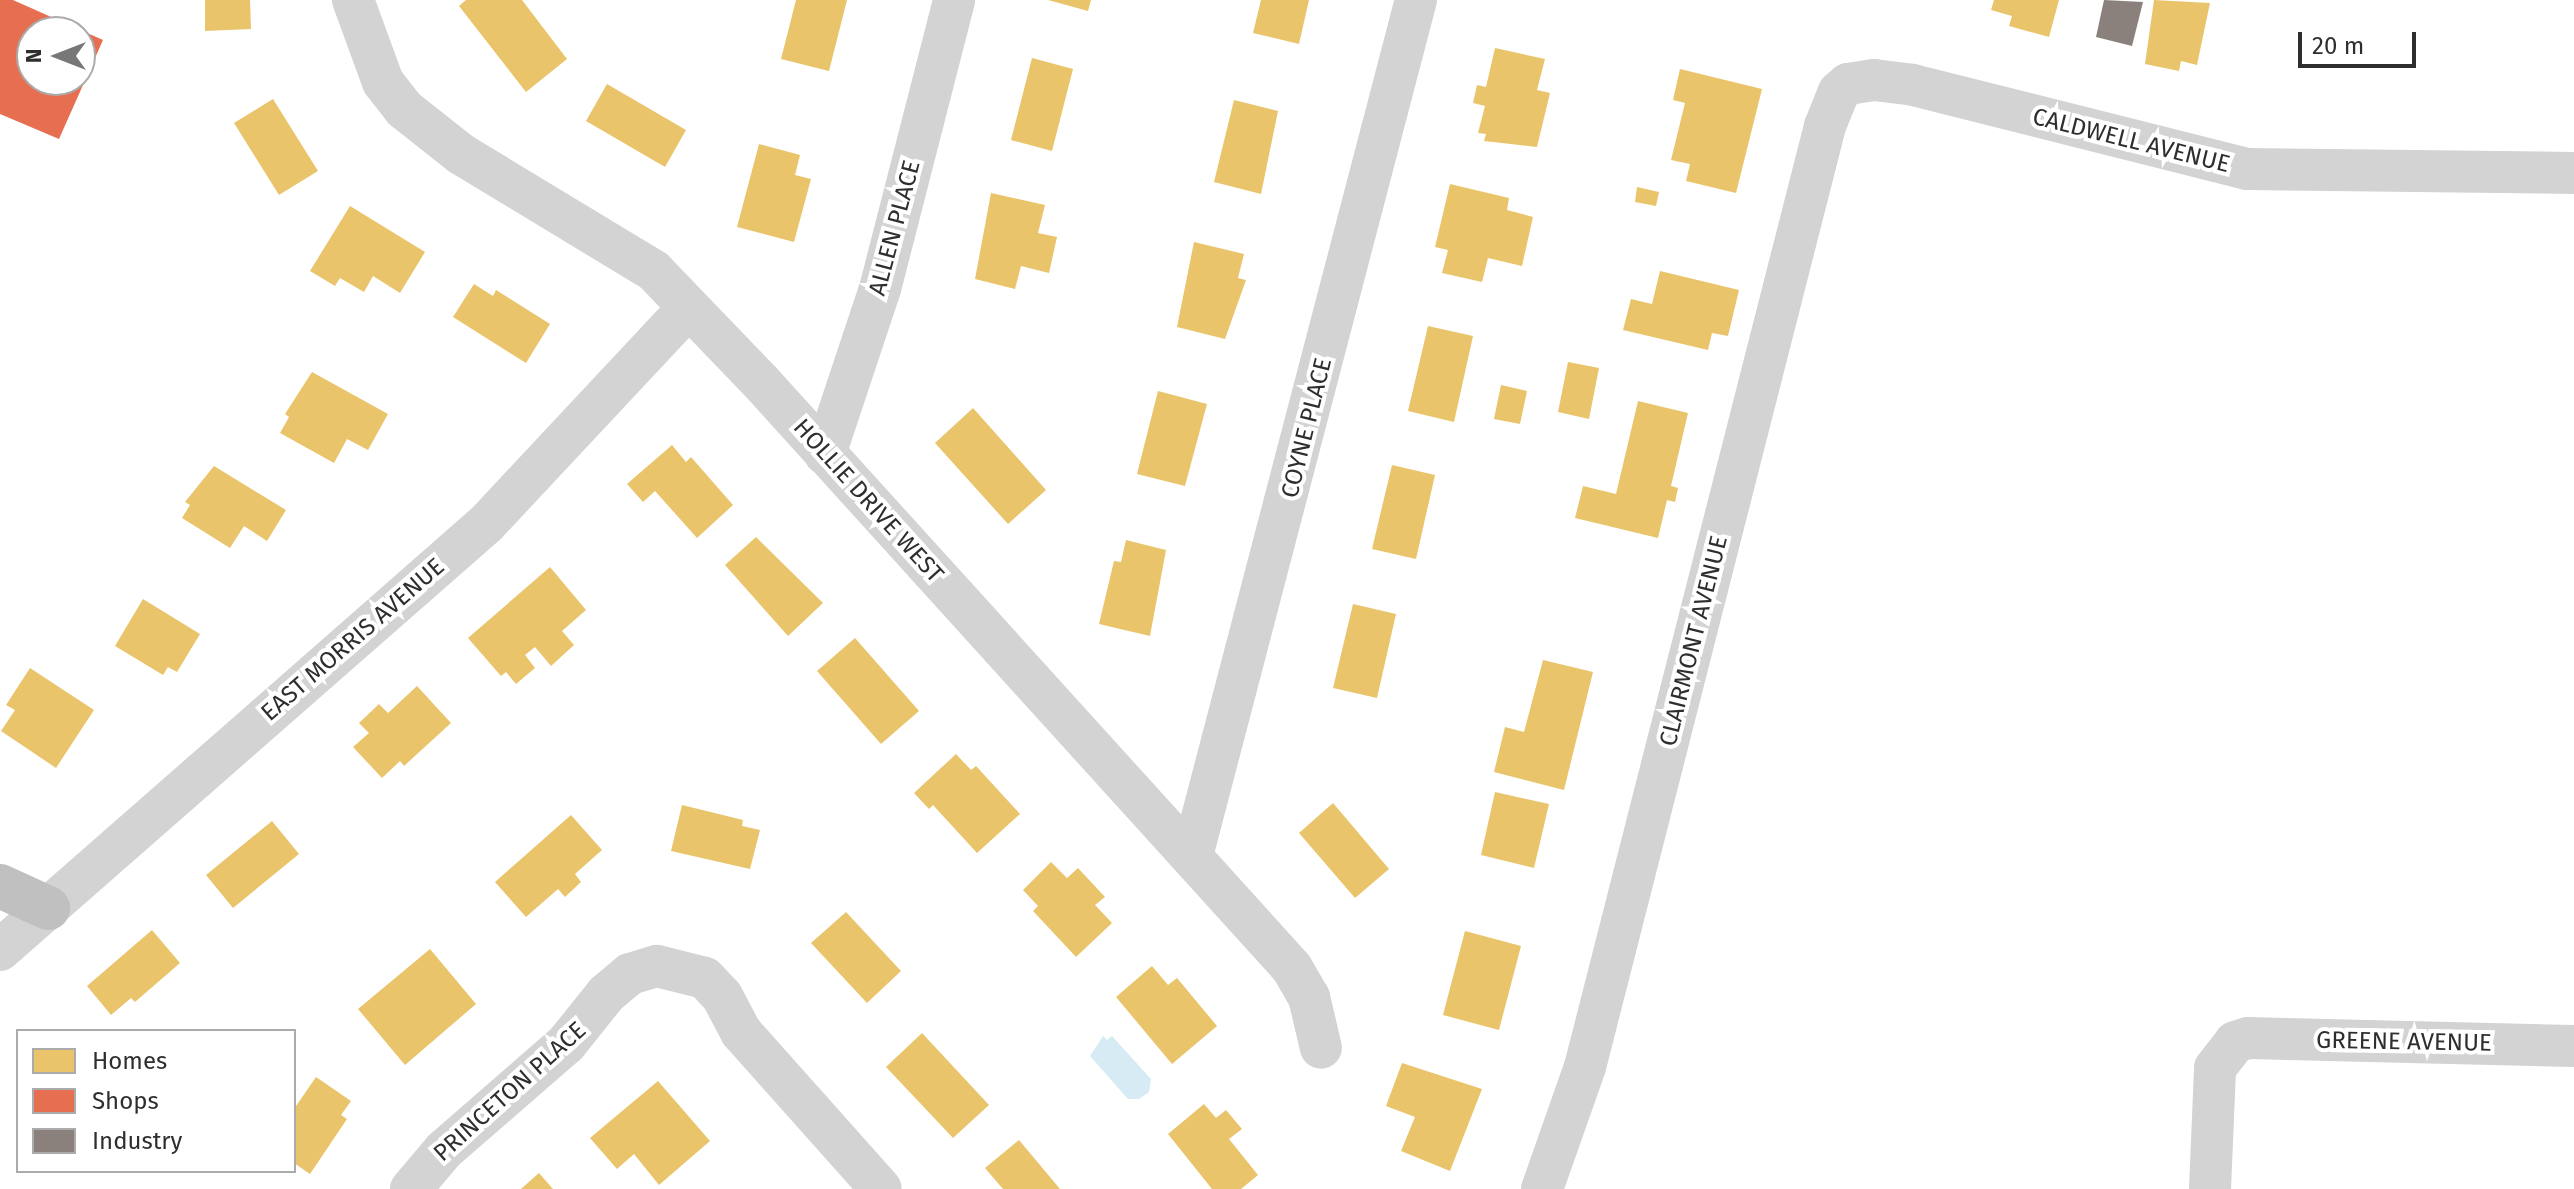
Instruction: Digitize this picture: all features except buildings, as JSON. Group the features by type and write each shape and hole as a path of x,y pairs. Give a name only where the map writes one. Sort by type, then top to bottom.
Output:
{"highway":[{"path":"0,886 48,908"}],"street":[{"name":"ALLEN PLACE","path":"825,454 880,289 954,0"},
{"name":"COYNE PLACE","path":"1192,856 1416,0"},
{"name":"HOLLIE DRIVE WEST","path":"355,9 383,82 421,124 654,271 825,454 1292,968 1309,997 1321,1048"},
{"name":"CALDWELL AVENUE","path":"1839,92 1848,84 1874,80 1913,85 2247,169 2574,173"},
{"name":"CLAIRMONT AVENUE","path":"1542,1189 1585,1067 1821,141 1839,92"},
{"name":"EAST MORRIS AVENUE","path":"0,950 486,524 687,309"},
{"name":"PRINCETON PLACE","path":"411,1189 444,1150 566,1044 606,994 630,974 657,966 705,978 722,996 741,1032 881,1189"},
{"name":"GREENE AVENUE","path":"2210,1189 2215,1068 2235,1042 2248,1038 2574,1046"}],"water":[{"path":"1103,1036 1107,1040 1112,1036 1151,1079 1149,1092 1139,1099 1128,1099 1090,1056"}]}
